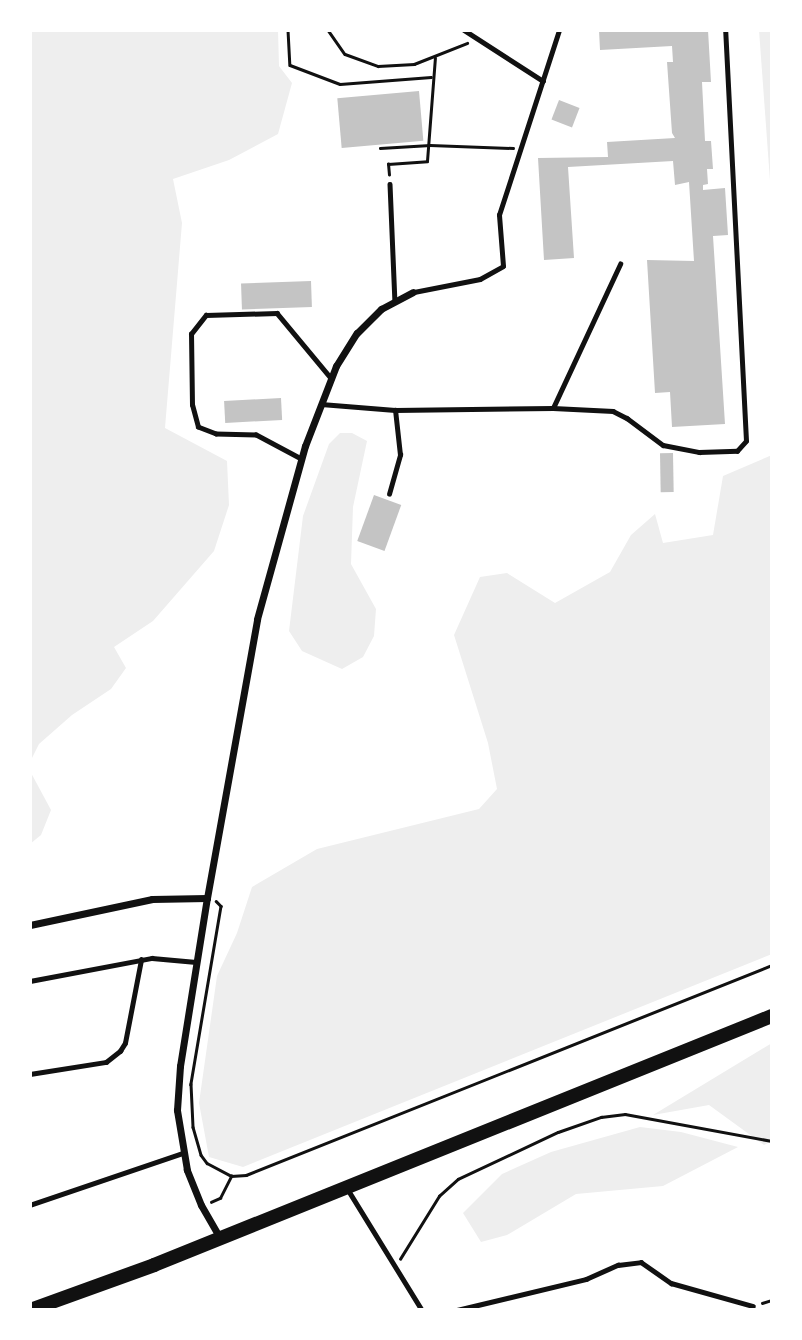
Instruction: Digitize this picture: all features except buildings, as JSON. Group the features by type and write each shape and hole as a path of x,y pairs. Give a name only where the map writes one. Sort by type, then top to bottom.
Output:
{"highway":[{"path":"30,1310 220,1238 772,1016"}],"street":[{"path":"220,1238 201,1205 183,1153 177,1110 180,1066 207,898 257,619 301,459 331,378 357,333 381,309 413,292"},
{"path":"30,925 152,899 207,898"}],"lane":[{"path":"464,30 543,81"},
{"path":"413,292 480,279 502,266 499,215 559,30"},
{"path":"320,404 395,410 553,408 613,411 663,445 699,452 737,451 746,441 725,30"},
{"path":"390,184 395,302"},
{"path":"553,408 620,264"},
{"path":"301,459 256,435 216,434 198,427 192,405 191,334 206,315 277,313 331,378"},
{"path":"389,495 400,456 395,410"},
{"path":"30,981 152,958 197,962"},
{"path":"30,1074 106,1062 120,1051 125,1043 141,960"},
{"path":"30,1205 183,1153"},
{"path":"346,1188 422,1310"},
{"path":"457,1310 586,1279 618,1265 641,1262 671,1283 753,1306"}],"path":[{"path":"288,30 290,65 340,84 431,77"},
{"path":"328,30 345,54 360,62 378,66 397,66 435,58 476,37"},
{"path":"390,184 388,164 427,162 430,145 431,77 435,58"},
{"path":"380,148 430,145 520,149"},
{"path":"207,898 221,906 191,1084 193,1127 201,1154 207,1163 232,1176 246,1175 772,965"},
{"path":"395,1268 448,1186 558,1132 625,1114 772,1141"},
{"path":"201,1205 220,1198 232,1176"}],"shaded area":[{"path":"30,30 278,30 279,66 292,83 278,134 229,160 173,179 182,223 165,428 227,461 229,505 214,551 153,621 114,647 126,668 111,689 72,715 39,744 30,762"},
{"path":"759,30 772,30 772,208"},
{"path":"340,433 352,433 367,441 353,507 351,564 376,609 374,636 363,657 342,669 302,651 289,631 303,516 329,444"},
{"path":"772,455 772,954 243,1167 209,1157 199,1103 217,976 237,933 252,887 317,849 479,809 497,789 488,743 454,635 480,577 507,573 555,603 610,572 631,535 655,514 663,543 713,535 723,476"},
{"path":"30,771 51,810 41,835 30,844"},
{"path":"772,1043 772,1141 764,1145 709,1105 653,1115"},
{"path":"640,1127 681,1132 738,1147 663,1186 576,1194 507,1235 481,1242 463,1213 502,1174 551,1152"}]}
